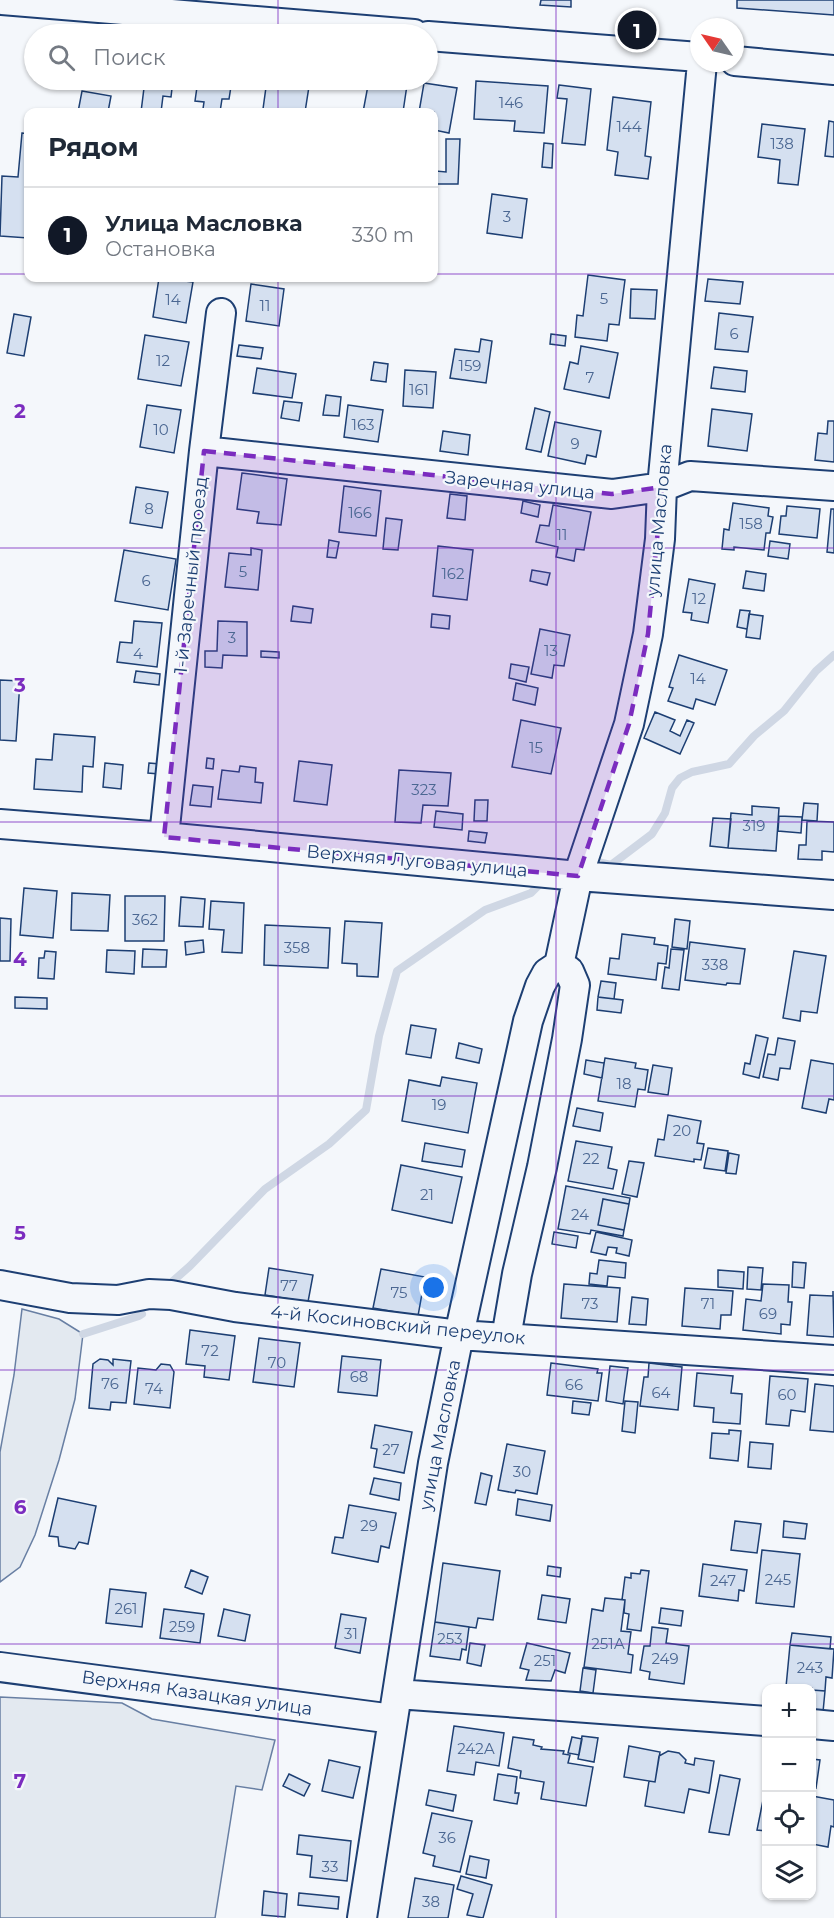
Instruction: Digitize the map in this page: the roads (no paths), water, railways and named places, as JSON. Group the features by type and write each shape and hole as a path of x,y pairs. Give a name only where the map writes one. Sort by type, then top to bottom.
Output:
{"street":[{"path":"2,0 293,24"},
{"path":"438,37 690,56"},
{"path":"744,62 834,70"},
{"name":"улица Масловка","path":"362,1918 433,1463 528,1021 547,973 559,966 578,876 629,724 648,634 660,539 662,487 701,72"},
{"name":"1-й Заречный проезд","path":"164,837 204,451 221,313"},
{"name":"Заречная улица","path":"204,451 612,494 662,487 690,476 834,486"},
{"name":"Верхняя Луговая улица","path":"0,824 578,876 834,896"},
{"path":"506,1338 517,1274 542,1167 567,1039 574,984 569,971 559,966"},
{"name":"4-й Косиновский переулок","path":"0,1285 70,1298 118,1300 149,1294 171,1295 235,1307 459,1335 834,1360"},
{"name":"Верхняя Казацкая улица","path":"0,1667 395,1706 762,1721"},
{"path":"816,1724 834,1726"}],"waterway":[{"path":"589,860 611,865 652,834 665,813 672,788 680,778 692,772 729,764 754,736 784,711 816,671 834,655"},
{"path":"173,1281 265,1189 329,1144 366,1110 379,1036 397,971 485,910 531,893 543,881"},
{"path":"83,1334 142,1314"}],"place":[{"name":"Улица Масловка","path":"637,30"}]}
